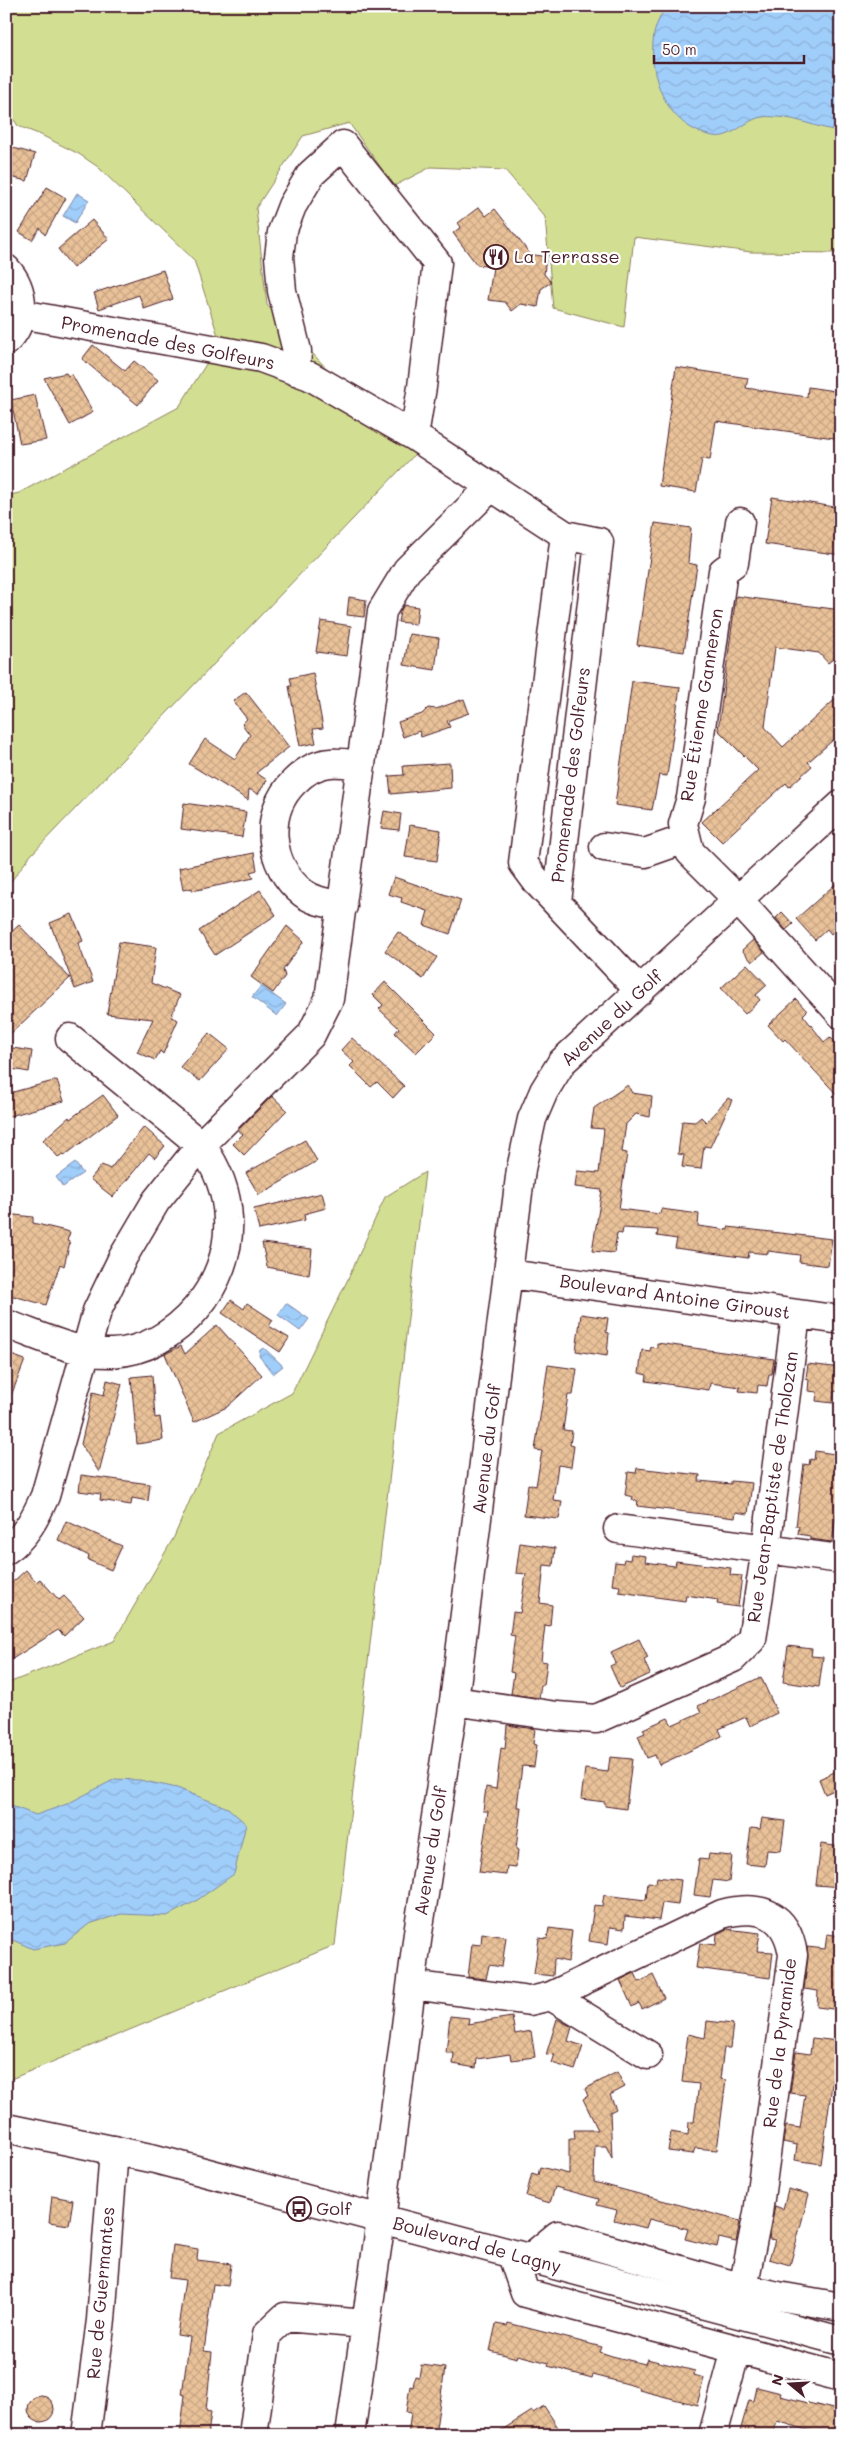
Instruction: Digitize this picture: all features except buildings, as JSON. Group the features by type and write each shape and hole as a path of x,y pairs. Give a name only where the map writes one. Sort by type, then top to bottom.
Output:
{"street":[{"path":"296,371 297,351 282,291 279,257 282,232 292,206 311,174 343,145 437,263 414,436"},
{"path":"6,269 13,276 21,294 21,314 13,335 6,341"},
{"name":"Promenade des Golfeurs","path":"21,314 261,358 310,376 414,436 565,535 599,542 557,902"},
{"path":"6,1550 35,1520 46,1496 97,1311 123,1257 156,1201 201,1145 311,1035 329,998 382,611 407,570 492,486"},
{"name":"Rue Étienne Ganneron","path":"685,838 683,824 691,798 723,571 734,562 740,522"},
{"name":"Promenade des Golfeurs","path":"557,902 537,882 523,863 565,535"},
{"path":"343,906 322,902 304,894 290,881 280,864 274,845 274,819 284,793 306,771 330,763 361,765"},
{"name":"Avenue du Golf","path":"350,2435 381,2220 418,1933 454,1700 521,1169 532,1119 544,1091 562,1062 841,805"},
{"path":"604,847 645,853 685,838 690,852 738,900 841,1014"},
{"path":"557,902 640,991"},
{"path":"6,1324 85,1352 114,1353 149,1344 169,1333 189,1317 206,1295 219,1270 226,1245 228,1220 224,1192 213,1162 201,1145 70,1038"},
{"name":"Boulevard Antoine Giroust","path":"509,1274 841,1320"},
{"name":"Rue Jean-Baptiste de Tholozan","path":"454,1700 558,1716 596,1719 733,1658 752,1639 766,1549 796,1315"},
{"path":"618,1529 841,1559"},
{"name":"Rue de la Pyramide","path":"412,1985 530,2001 551,1996 722,1914 742,1909 761,1910 779,1921 787,1931 793,1956 758,2213 743,2288"},
{"path":"551,1996 648,2055"},
{"name":"Boulevard de Lagny","path":"6,2128 114,2150 841,2341"},
{"name":"Rue de Guermantes","path":"86,2435 101,2320 114,2150"},
{"path":"841,2307 743,2288 558,2236 520,2257 525,2293 841,2377"},
{"path":"253,2435 267,2334 285,2317 365,2324"},
{"path":"713,2435 736,2350"}],"green space":[{"path":"6,6 841,6 841,253 751,252 634,237 624,327 553,308 545,217 505,170 431,167 394,186 349,123 303,136 256,208 267,305 361,405 421,448 30,856 6,888 6,496 19,493 179,407 220,342 194,260 98,167 79,154 18,126 8,110 10,53 6,48"},
{"path":"425,1172 335,1945 6,2081 6,1684 114,1641 174,1537 219,1433 292,1393 348,1279 385,1197"}],"water":[{"path":"666,6 789,6 808,10 841,8 841,131 793,119 766,117 750,121 726,135 713,136 697,131 683,123 664,98 657,83 654,67 654,34 657,23"},
{"path":"77,193 89,200 75,223 63,216"},
{"path":"261,986 286,1004 277,1016 252,997"},
{"path":"75,1163 83,1173 63,1187 56,1177"},
{"path":"286,1303 309,1319 300,1331 278,1315"},
{"path":"264,1348 283,1366 273,1374 259,1356 260,1350"},
{"path":"115,1779 140,1780 177,1788 228,1808 246,1824 234,1874 196,1901 167,1916 121,1914 89,1924 65,1943 33,1949 6,1937 6,1804 36,1815 67,1804"}],"place":[{"name":"La Terrasse","path":"496,257"},
{"name":"Golf","path":"299,2209"}]}
